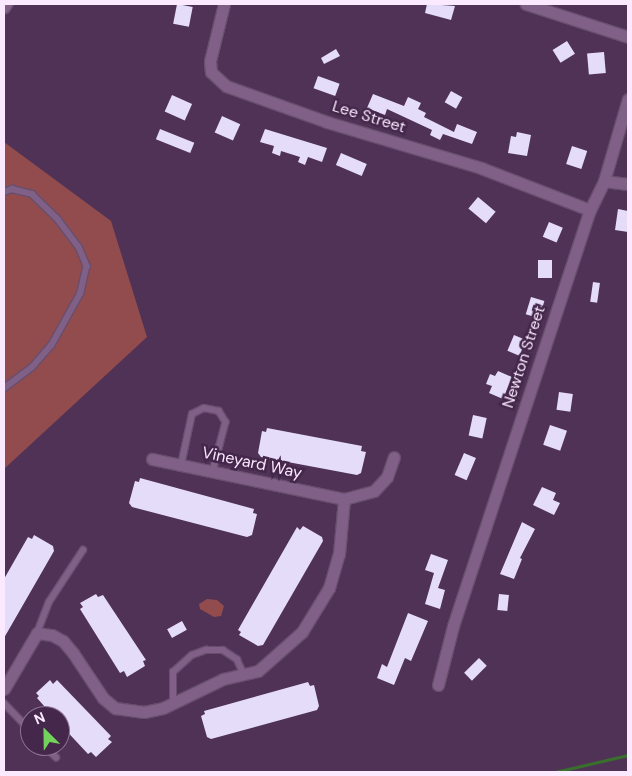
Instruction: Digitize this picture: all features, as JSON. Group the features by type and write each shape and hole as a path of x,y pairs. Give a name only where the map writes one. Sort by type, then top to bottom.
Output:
{"street":[{"name":"Lee Street","path":"224,4 210,61 211,72 226,86 327,122 481,168 590,210"},
{"path":"526,4 628,37"},
{"name":"Newton Street","path":"438,685 453,626 590,210 604,181 628,99"},
{"path":"604,181 628,184"},
{"name":"Vineyard Way","path":"152,459 344,499 374,490 387,477 394,457"},
{"path":"4,689 8,687 37,633 63,641 103,698 115,708 144,712 173,703 223,679 258,671 276,658 302,632 328,588 340,554 344,499"}],"lane":[{"path":"4,192 12,189 32,194 57,218 79,247 87,266 81,293 52,345 33,367 4,389"},
{"path":"181,465 192,414 196,410 212,410 219,412 226,422 213,472"},
{"path":"37,633 49,602 83,550"},
{"path":"173,703 173,672 192,655 206,650 223,650 237,659 244,674"},
{"path":"4,703 20,720"}],"shaded area":[{"path":"4,142 111,221 147,337 4,469"},
{"path":"207,599 217,600 224,606 221,616 214,617 200,609 199,604"}],"building":[{"path":"177,4 193,7 189,27 173,24"},
{"path":"427,4 455,6 451,20 425,13"},
{"path":"567,41 575,54 561,63 553,50"},
{"path":"336,49 340,56 324,64 321,58"},
{"path":"604,52 606,73 589,74 587,53"},
{"path":"318,76 340,84 335,96 314,88"},
{"path":"451,91 462,97 456,109 445,102"},
{"path":"373,94 404,106 408,97 421,103 418,109 426,113 424,117 454,132 457,124 477,132 472,144 443,134 440,140 430,135 432,130 387,109 385,115 367,108"},
{"path":"172,95 192,104 185,120 165,111"},
{"path":"222,116 240,124 233,141 215,132"},
{"path":"160,129 194,143 190,153 156,139"},
{"path":"265,129 327,148 322,162 308,157 305,165 298,162 300,157 281,151 280,156 272,153 274,146 260,142"},
{"path":"517,132 531,135 527,156 508,153 511,136 516,137"},
{"path":"572,146 587,151 581,169 566,164"},
{"path":"341,153 367,164 362,176 336,165"},
{"path":"478,197 496,212 486,223 468,208"},
{"path":"618,209 628,211 628,232 615,230"},
{"path":"549,222 563,228 557,243 543,237"},
{"path":"538,260 552,260 552,278 538,278"},
{"path":"593,282 600,283 597,303 590,302"},
{"path":"531,297 544,301 539,318 526,314"},
{"path":"514,335 526,340 519,356 507,351"},
{"path":"498,371 512,377 503,399 489,393 492,386 486,384 490,374 495,376"},
{"path":"559,392 573,394 570,412 556,410"},
{"path":"473,415 487,418 482,438 469,436"},
{"path":"550,425 567,431 560,451 543,445"},
{"path":"267,428 362,446 361,451 366,452 361,473 357,475 261,457 258,453 262,431 266,432"},
{"path":"464,453 476,458 467,480 455,475"},
{"path":"140,478 254,509 253,513 257,514 252,535 247,537 132,507 129,503 135,481 139,482"},
{"path":"542,487 556,493 553,500 560,503 554,515 533,505"},
{"path":"522,522 535,529 520,558 522,559 514,579 500,574"},
{"path":"303,526 322,537 323,541 263,645 258,646 239,635 241,632 238,630 297,527 300,530"},
{"path":"34,535 53,546 54,551 4,638 4,579 28,537 32,539"},
{"path":"431,554 448,560 438,588 445,590 440,609 425,604 434,573 425,570"},
{"path":"96,594 98,597 103,595 146,660 143,661 145,666 127,677 124,671 120,673 80,609 83,607 80,603"},
{"path":"499,594 509,595 507,611 497,610"},
{"path":"408,613 428,621 411,661 405,658 394,685 377,678 382,664 387,667"},
{"path":"182,621 187,630 172,638 167,629"},
{"path":"479,658 487,666 472,681 464,673"},
{"path":"50,680 53,684 57,680 111,736 108,739 112,742 96,757 91,752 88,754 70,735 70,706 44,706 37,698 39,696 36,693"},
{"path":"308,682 310,686 314,685 319,706 317,710 211,739 207,737 201,716 205,714 204,711"}],"waterway":[{"path":"555,772 628,755"}]}
